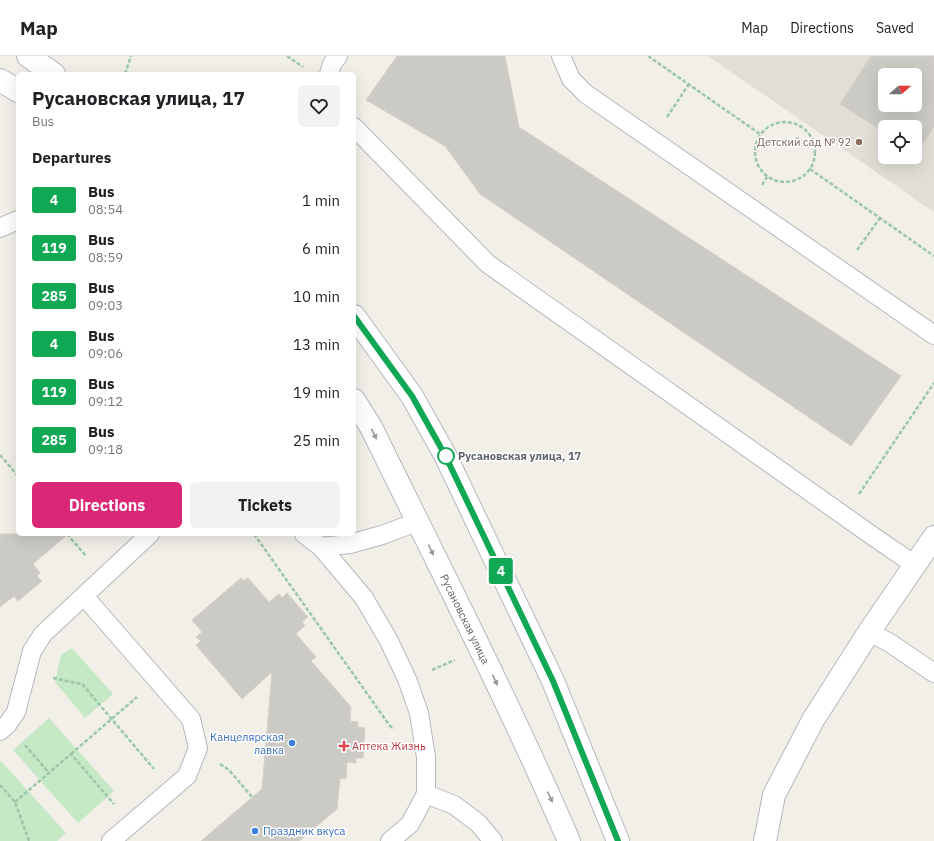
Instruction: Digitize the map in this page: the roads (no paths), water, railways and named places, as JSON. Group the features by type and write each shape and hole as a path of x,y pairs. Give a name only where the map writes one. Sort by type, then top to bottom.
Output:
{"street":[{"path":"0,80 16,90"},
{"path":"356,319 412,396 445,455 553,681 618,841"},
{"name":"Русановская улица","path":"356,403 371,427 480,649 569,841"},
{"path":"765,841 774,795 813,720 869,632 934,538"}],"lane":[{"path":"330,72 332,64 338,56"},
{"path":"561,56 571,79 586,94 934,335"},
{"path":"356,129 488,264 915,565"},
{"path":"0,228 16,221"},
{"path":"321,547 350,544 382,535 417,522"},
{"path":"4,728 16,712 32,651 43,634 148,536"},
{"path":"307,536 321,547 364,598 389,641 407,680 419,713 426,757 426,794 410,824 390,841"},
{"path":"84,596 191,720 198,748 187,776 110,841"},
{"path":"869,632 890,643 934,673"},
{"path":"426,794 454,805 478,823 492,841"}],"place":[{"name":"Детский сад № 92","path":"859,142"},
{"name":"Русановская улица, 17","path":"446,456"},
{"name":"Канцелярская лавка","path":"292,743"},
{"name":"Аптека Жизнь","path":"344,746"},
{"name":"Праздник вкуса","path":"255,831"}]}
